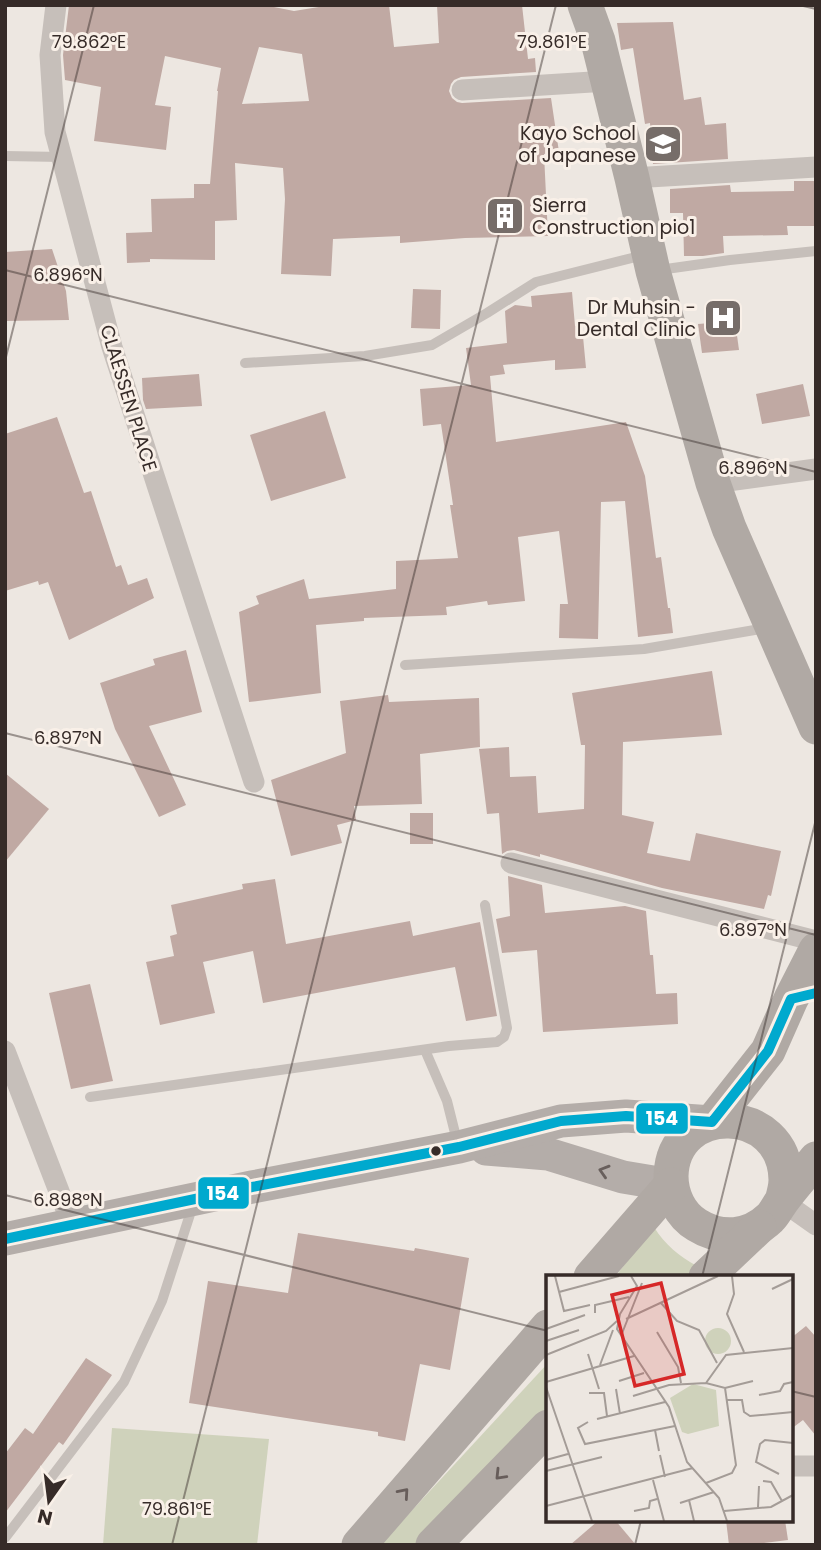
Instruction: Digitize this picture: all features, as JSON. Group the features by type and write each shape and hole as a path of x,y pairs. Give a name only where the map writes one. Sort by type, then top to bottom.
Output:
{"highway":[{"path":"585,5 598,41 651,263 713,482 729,528 816,727"},
{"path":"712,1122 768,1051 803,996 816,950"},
{"path":"759,1227 742,1234 724,1235 706,1231 691,1222 679,1208 671,1185 671,1169 684,1140 697,1129 712,1122 733,1120 751,1125 766,1134 778,1148 785,1165 786,1183 782,1201"},
{"path":"708,1275 772,1216 816,1159"},
{"path":"594,1275 671,1185"},
{"path":"359,1545 546,1329"},
{"path":"433,1545 542,1439"}],"main road":[{"path":"5,1239 459,1147 561,1121 626,1115 712,1122"},
{"path":"459,1147 548,1154 623,1177 671,1185"}],"street":[{"name":"CLAESSEN PLACE","path":"56,5 50,55 55,132 112,348 254,782"},
{"path":"462,90 608,81"},
{"path":"632,178 816,167"},
{"path":"713,482 816,469"},
{"path":"511,863 816,941"},
{"path":"5,1051 72,1225"},
{"path":"782,1201 816,1225"},
{"path":"793,1466 816,1466"}],"lane":[{"path":"5,156 62,157"},
{"path":"245,363 365,356 432,345 536,282 651,263 730,260 816,251"},
{"path":"405,665 644,649 772,626"},
{"path":"90,1097 497,1042 504,1037 507,1028 485,905"},
{"path":"425,1050 447,1101 459,1147"},
{"path":"5,1538 124,1382 162,1301 195,1199"}],"green space":[{"path":"654,1227 673,1250 697,1266 688,1275 617,1275"},
{"path":"546,1365 546,1419 424,1545 380,1545"},
{"path":"112,1428 269,1439 257,1545 103,1545"}],"building":[{"path":"69,5 264,5 294,11 331,5 389,5 394,47 439,43 437,5 522,5 528,59 535,58 536,72 461,77 454,80 449,91 452,98 462,103 551,98 559,152 544,154 548,236 400,243 400,236 333,239 331,276 281,274 285,199 283,168 235,163 237,220 215,221 215,260 150,259 150,262 127,263 126,233 152,232 151,199 194,198 194,184 210,184 221,68 165,56 155,105 171,107 166,150 94,141 101,87 65,80 63,55","holes":["259,47 302,54 309,101 242,104"]},
{"path":"673,22 684,100 701,97 705,125 726,123 728,159 653,164 650,123 645,124 633,48 621,50 617,23"},
{"path":"794,181 816,181 816,226 787,226 788,235 723,236 724,253 684,256 683,213 670,213 670,189 730,185 731,192 794,191"},
{"path":"52,249 66,291 69,320 5,321 5,252"},
{"path":"413,289 441,290 440,329 411,328"},
{"path":"572,292 575,326 582,326 586,368 555,370 555,360 503,365 505,374 490,376 496,442 626,422 645,476 656,558 661,557 673,633 638,637 625,501 601,502 598,639 559,638 560,604 568,604 559,531 518,537 525,601 488,605 487,601 446,607 447,615 364,618 364,621 316,625 321,693 249,702 239,612 259,604 256,596 304,579 309,599 396,589 396,561 458,558 441,424 423,426 420,389 471,385 466,348 507,343 505,311 515,305 532,307 531,296"},
{"path":"735,321 739,350 702,353 698,324"},
{"path":"199,374 202,406 146,409 142,378"},
{"path":"803,384 810,416 762,424 756,394"},
{"path":"325,411 346,478 271,501 250,435"},
{"path":"57,417 84,493 91,491 116,567 121,565 128,585 147,578 154,598 69,640 48,582 39,585 38,581 5,591 5,434"},
{"path":"186,650 202,712 149,726 186,805 159,817 115,729 100,683 155,665 153,659"},
{"path":"712,671 722,735 623,742 622,815 654,822 647,853 690,861 696,833 781,851 771,896 768,895 764,909 662,888 540,854 540,857 514,850 502,854 499,813 487,814 479,749 509,747 510,777 536,776 538,813 584,809 585,745 581,745 572,693"},
{"path":"388,695 389,702 479,698 480,747 420,754 422,804 354,806 356,820 337,825 342,843 291,856 271,780 346,753 340,701"},
{"path":"5,773 49,809 5,862"},
{"path":"410,813 433,813 433,844 410,844"},
{"path":"508,876 542,885 545,913 625,906 646,911 656,994 677,993 678,1024 543,1032 537,950 502,953 496,919 510,916"},
{"path":"275,879 286,944 410,921 413,936 480,922 497,1016 466,1021 455,967 263,1003 253,951 203,962 215,1013 160,1025 146,962 174,956 170,936 177,934 171,905 243,889 242,884"},
{"path":"90,984 113,1081 71,1089 49,993"},
{"path":"298,1233 469,1258 450,1370 420,1364 405,1441 378,1436 378,1432 189,1403 208,1281 288,1293"},
{"path":"806,1326 816,1337 816,1436 803,1420 793,1428 793,1336"},
{"path":"86,1358 112,1375 63,1445 59,1442 5,1513 5,1454 25,1428 33,1434"},
{"path":"597,1522 617,1522 636,1545 570,1545"},
{"path":"726,1522 785,1522 788,1540 729,1545"}],"transit line":[{"name":"154","path":"5,1239 459,1147 561,1121 626,1116 712,1122 768,1051 791,999 816,993"}],"place":[{"name":"Kayo School of Japanese","path":"663,144"},
{"name":"Sierra Construction pio1","path":"505,216"},
{"name":"Dr Muhsin - Dental Clinic","path":"723,318"}]}
